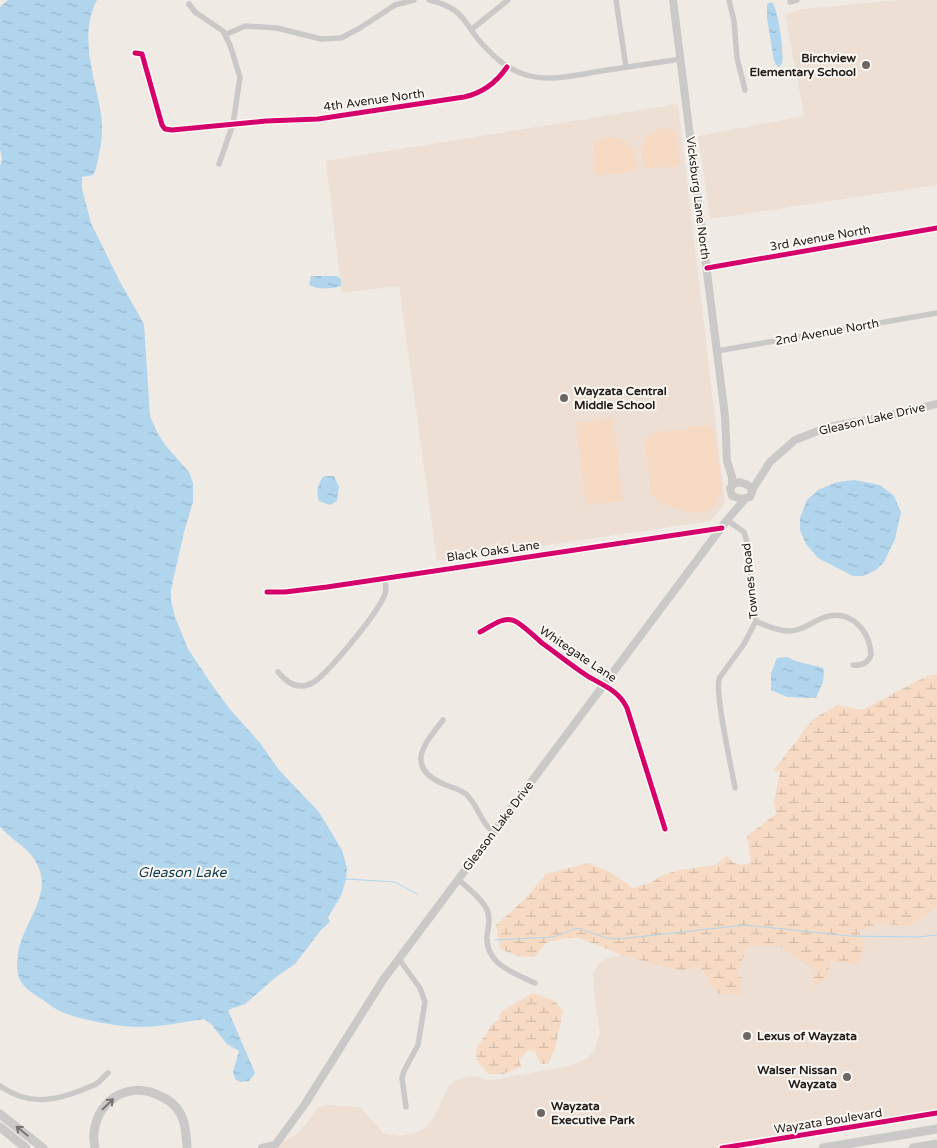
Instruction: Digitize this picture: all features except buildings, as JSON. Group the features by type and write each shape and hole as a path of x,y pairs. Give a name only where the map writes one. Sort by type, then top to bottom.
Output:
{"highway":[{"path":"95,1148 94,1126 104,1106 119,1095 139,1090 158,1095 171,1103 178,1111 184,1123 187,1148"},
{"path":"0,1114 44,1148"},
{"path":"0,1127 26,1148"},
{"path":"823,1148 934,1129"},
{"path":"913,1148 937,1144"}],"main road":[{"name":"Vicksburg Lane North","path":"674,0 725,416 728,455 732,460 736,476 735,484 730,494 734,498"},
{"name":"Gleason Lake Drive","path":"275,1147 305,1104 383,980 729,517 745,499 752,495 750,487 770,462 795,440 828,427 937,404"},
{"path":"735,484 750,487"},
{"name":"Gleason Lake Drive","path":"729,517 734,498"},
{"path":"734,498 745,499"},
{"path":"262,1148 275,1147"}],"street":[{"path":"225,35 245,26 277,28 321,39 341,38 395,5 414,0"},
{"path":"429,0 452,8 462,16 484,46 507,67 527,75 549,78 681,59"},
{"path":"472,29 508,0"},
{"path":"616,0 626,67"},
{"path":"729,0 734,21 737,58 745,90"},
{"path":"189,4 195,12 225,35 240,77 233,124 219,164"},
{"name":"4th Avenue North","path":"135,53 142,54 162,125 165,129 172,130 318,118 464,97 474,95 490,86 507,67"},
{"name":"3rd Avenue North","path":"707,268 937,228"},
{"name":"2nd Avenue North","path":"717,351 937,313"},
{"name":"Townes Road","path":"729,517 744,532 747,542 756,621 749,636 717,683 735,788"},
{"name":"Black Oaks Lane","path":"267,592 286,592 722,528"},
{"path":"278,672 285,680 299,686 310,684 318,679 339,657 373,614 384,596 386,589 385,578"},
{"path":"756,621 789,631 805,627 826,616 835,615 852,619 865,631 869,638 872,655 866,663 853,665"},
{"name":"Whitegate Lane","path":"480,632 503,620 514,620 587,676 604,684 620,696 626,708 665,829"},
{"path":"443,720 424,745 421,757 422,764 430,776 466,795 471,800 485,825 493,832"},
{"path":"458,879 487,909 489,923 487,944 496,963 536,983"},
{"path":"399,959 420,988 425,1002 418,1046 402,1078 406,1106"},
{"path":"0,1086 26,1099 48,1100 72,1094 96,1084 108,1072"},
{"name":"Wayzata Boulevard","path":"722,1148 937,1113"}],"shaded area":[{"name":"Birchview Elementary School","path":"897,0 937,0 937,185 710,219 698,136 804,116 785,14 803,9"},
{"name":"Wayzata Central Middle School","path":"678,104 725,503 711,521 437,561 399,286 342,293 326,161"},
{"path":"937,908 937,1113 722,1148 277,1148 275,1145 295,1136 318,1107 329,1105 360,1107 383,1133 398,1136 416,1133 425,1128 435,1116 449,1085 458,1079 475,1076 497,1080 565,1067 586,1059 594,1052 600,1033 593,973 599,964 608,958 622,955 680,971 699,967 719,993 737,974 748,946 781,947 816,970 813,987 831,960 858,931 882,923 908,927"}],"green space":[{"path":"669,128 676,131 680,162 676,167 645,168 642,146 648,135 660,129"},
{"path":"610,137 623,140 632,147 636,157 636,170 597,176 595,172 594,143"},
{"path":"613,418 623,500 586,505 576,423"},
{"path":"708,425 714,431 722,491 711,510 690,513 658,502 651,492 645,444 651,433"},
{"path":"937,674 937,908 908,927 882,923 859,931 865,949 858,964 831,961 826,979 812,988 815,970 781,947 748,946 737,973 742,979 741,994 719,994 699,967 680,971 622,955 579,938 547,942 534,957 517,956 500,949 496,925 525,899 546,874 588,863 610,872 633,888 652,882 662,875 680,870 715,865 727,856 732,862 741,865 751,863 747,836 776,814 774,801 780,772 773,771 813,719 838,705 862,710 927,676"},
{"path":"533,993 555,1001 563,1011 555,1048 548,1064 541,1064 535,1052 529,1050 519,1059 521,1067 503,1074 489,1074 477,1061 476,1049 493,1023 498,1020 502,1011"}],"water":[{"name":"Gleason Lake","path":"8,0 97,0 91,14 88,42 101,114 102,136 95,172 93,175 82,177 82,189 91,223 119,280 144,324 150,416 158,434 189,472 193,483 193,502 171,590 171,601 175,617 188,649 212,685 229,708 260,743 279,770 319,812 342,850 347,868 341,896 328,917 330,922 321,930 295,964 276,977 245,1004 228,1010 255,1073 249,1081 240,1082 235,1079 233,1072 239,1051 227,1044 211,1024 204,1019 140,1027 89,1020 54,1008 27,989 18,974 17,961 20,944 37,904 42,885 38,866 30,853 0,827 0,166 2,159 0,149 0,7"},
{"path":"772,2 777,14 782,42 782,64 779,67 774,61 767,18 767,4"},
{"path":"311,276 337,276 341,279 341,286 333,288 313,287 309,285"},
{"path":"324,476 334,476 339,487 337,501 330,505 319,501 318,498 319,484"},
{"path":"855,480 880,485 894,496 901,512 895,539 884,562 876,570 863,576 853,576 818,558 806,544 800,530 800,518 807,500 818,490 837,482"},
{"path":"787,657 823,668 823,680 816,698 787,697 771,690 771,673 777,658"}],"waterway":[{"path":"346,879 395,882 417,894"},
{"path":"495,940 553,937 577,928 607,938 619,939 745,925 850,936 918,937 937,935"}],"cycle path":[{"path":"135,53 142,54 162,125 165,129 172,130 266,121 318,119 464,97 477,93 488,86 507,67"},
{"path":"707,268 937,228"},
{"path":"267,592 327,587 722,528"},
{"path":"480,632 504,620 515,621 586,675 619,696 627,708 665,829"},
{"path":"722,1148 937,1113"}],"place":[{"name":"Birchview Elementary School","path":"866,65"},
{"name":"Wayzata Central Middle School","path":"564,398"},
{"name":"Lexus of Wayzata","path":"747,1036"},
{"name":"Walser Nissan Wayzata","path":"847,1077"},
{"name":"Wayzata Executive Park","path":"541,1113"}]}
